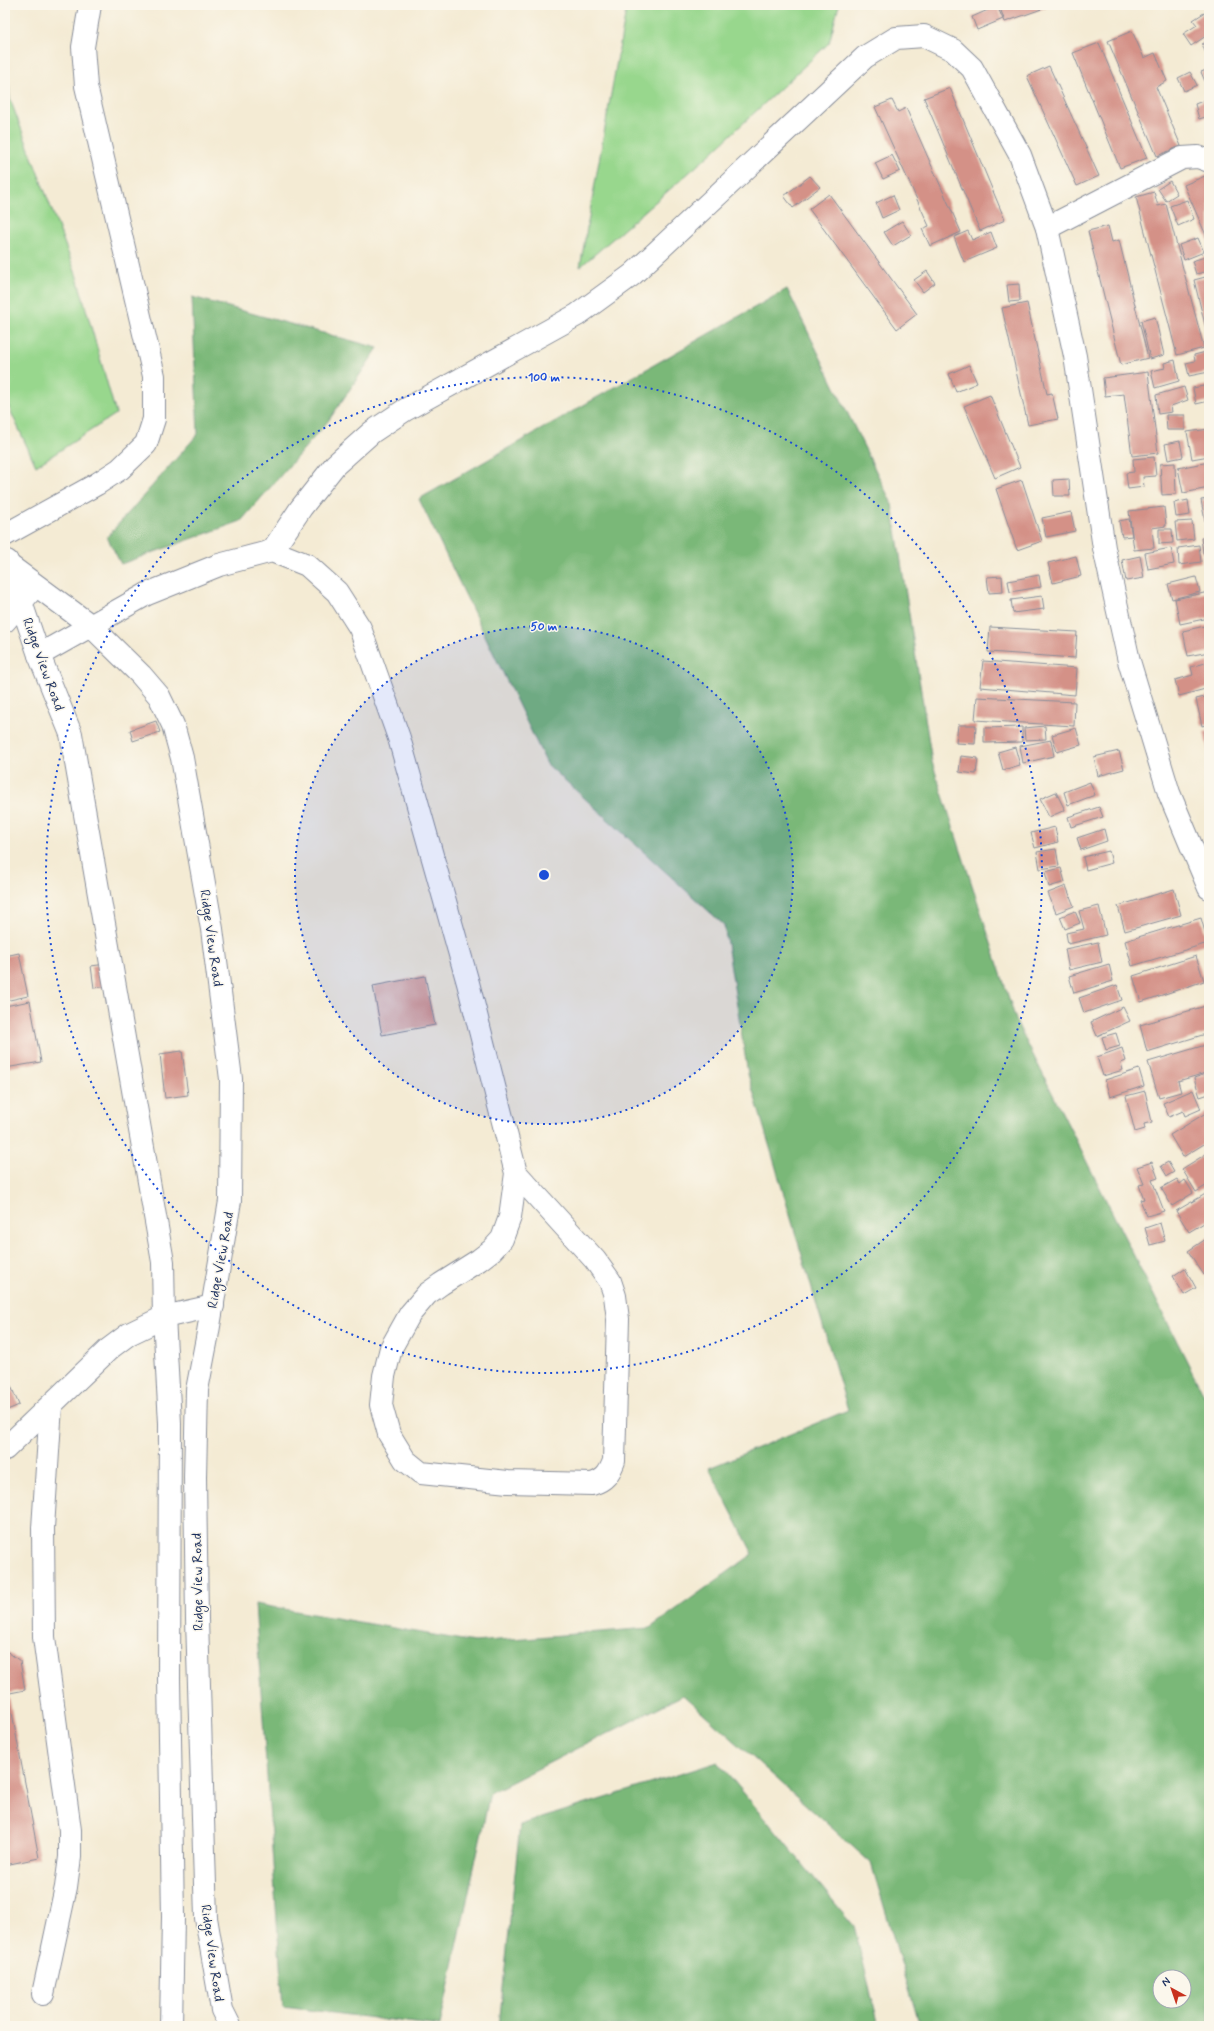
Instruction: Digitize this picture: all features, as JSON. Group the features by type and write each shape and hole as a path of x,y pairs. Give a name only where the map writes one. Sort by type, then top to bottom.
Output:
{"street":[{"path":"5,535 71,500 120,469 146,444 154,419 154,376 86,86 83,47 90,5"},
{"path":"272,551 301,508 335,465 372,432 405,410 577,315 632,275 865,57 896,38 924,36 953,50 972,68 1020,155 1047,228 1075,356 1104,548 1129,661 1169,793 1209,888"},
{"path":"1047,228 1182,158 1198,157 1209,161"},
{"path":"39,655 90,625 148,594 219,565 272,551 307,565 338,592 360,628 399,738 468,983 516,1173 510,1216 502,1239 492,1250 479,1260 440,1284 427,1294 410,1314 392,1348 384,1376 381,1405 389,1434 405,1460 421,1473 508,1482 592,1484 601,1481 609,1474 614,1461 618,1318 615,1296 610,1281 595,1260 516,1173"},
{"name":"Ridge View Road","path":"8,561 90,625 141,675 159,696 173,725 182,758 212,929 231,1079 230,1201 213,1306 197,1390 195,1477 197,1619 206,1918 222,2010 230,2026"},
{"name":"Ridge View Road","path":"8,561 39,655 70,734 81,787 163,1262 164,1317 170,1423 169,1679 173,1917 172,2026"},
{"path":"5,621 37,584"},
{"path":"5,1449 109,1349 129,1334 164,1317 213,1306"},
{"path":"42,1994 70,1857 70,1830 44,1637 43,1528 51,1406"}],"green space":[{"path":"627,5 839,5 829,43 706,158 580,267"},
{"path":"5,44 10,99 76,274 116,414 36,466 5,399"},
{"path":"787,289 892,504 932,762 1017,1023 1209,1405 1209,2026 920,2026 871,1863 683,1695 490,1793 440,2026 283,2007 255,1604 474,1642 650,1628 753,1554 709,1468 848,1410 748,1074 724,925 547,764 419,499"},
{"path":"192,297 378,348 329,420 241,521 121,564 107,537 198,434"},
{"path":"718,1762 854,1926 879,2026 499,2026 520,1825"}],"building":[{"path":"999,5 1053,5 1005,22"},
{"path":"997,6 1003,19 977,30 972,17"},
{"path":"1204,13 1209,21 1209,34 1191,46 1183,34 1197,25 1193,20"},
{"path":"1132,31 1144,58 1155,53 1167,81 1156,87 1181,146 1157,156 1108,41"},
{"path":"1209,41 1209,61 1202,44"},
{"path":"1099,43 1147,158 1120,168 1073,53"},
{"path":"1049,66 1099,176 1077,186 1027,76"},
{"path":"1209,69 1209,85 1207,86 1201,72"},
{"path":"1190,72 1197,85 1184,91 1178,78"},
{"path":"950,88 1005,220 980,231 924,98"},
{"path":"1208,99 1209,116 1199,119 1195,104"},
{"path":"892,100 898,112 906,108 961,232 930,246 922,229 929,226 875,107"},
{"path":"892,155 900,171 883,179 875,163"},
{"path":"1207,175 1209,179 1209,242 1184,185"},
{"path":"810,176 820,187 793,208 784,196"},
{"path":"1170,181 1177,194 1166,201 1158,189"},
{"path":"1154,192 1158,206 1166,204 1204,348 1177,355 1136,197"},
{"path":"829,194 917,314 897,329 809,209"},
{"path":"893,195 899,210 882,218 876,203"},
{"path":"1187,200 1194,219 1178,226 1170,206"},
{"path":"902,221 911,235 893,246 884,232"},
{"path":"1108,226 1112,242 1119,240 1148,358 1121,365 1088,231"},
{"path":"968,231 972,240 991,232 997,248 964,262 954,237"},
{"path":"1198,238 1204,252 1184,260 1179,245"},
{"path":"1208,256 1209,271 1196,274 1192,261"},
{"path":"927,271 935,283 923,292 914,280"},
{"path":"1209,276 1209,337 1208,337 1194,280"},
{"path":"1019,284 1020,301 1009,302 1007,285"},
{"path":"1027,303 1047,394 1052,393 1058,419 1028,425 1002,308"},
{"path":"1155,317 1164,355 1150,359 1141,321"},
{"path":"1206,352 1209,372 1189,376 1186,363 1195,361 1194,355"},
{"path":"1175,360 1179,381 1155,388 1151,371 1165,368 1164,363"},
{"path":"969,365 977,383 956,392 949,374"},
{"path":"1148,372 1158,453 1132,456 1124,394 1105,396 1103,378"},
{"path":"1209,385 1209,401 1196,404 1193,388"},
{"path":"1184,387 1188,400 1171,406 1172,412 1158,414 1156,395"},
{"path":"990,395 1020,467 995,478 964,406"},
{"path":"1166,415 1185,415 1185,430 1167,430"},
{"path":"1209,429 1209,456 1192,459 1187,432"},
{"path":"1180,441 1183,457 1168,460 1165,444"},
{"path":"1154,457 1156,476 1143,477 1144,487 1128,489 1126,473 1134,472 1133,459"},
{"path":"1209,462 1209,488 1183,493 1178,468"},
{"path":"1175,463 1176,494 1162,495 1160,464"},
{"path":"1069,479 1070,496 1054,496 1053,480"},
{"path":"1022,480 1042,541 1017,550 996,489"},
{"path":"1209,499 1209,525 1206,526 1201,500"},
{"path":"1188,500 1190,515 1176,517 1174,503"},
{"path":"1164,507 1166,526 1152,528 1154,548 1134,550 1129,511"},
{"path":"1071,512 1075,531 1046,537 1042,518"},
{"path":"1129,519 1132,536 1122,537 1119,521"},
{"path":"1192,521 1194,539 1177,541 1175,522"},
{"path":"1159,529 1172,529 1173,543 1159,544"},
{"path":"1209,537 1209,552 1203,553 1201,538"},
{"path":"1199,545 1201,562 1179,565 1178,548"},
{"path":"1171,548 1174,564 1148,569 1145,553"},
{"path":"1076,556 1081,576 1053,583 1048,563"},
{"path":"1140,556 1144,578 1126,581 1122,560"},
{"path":"1039,575 1041,587 1010,592 1008,581"},
{"path":"1002,576 1003,592 989,593 987,577"},
{"path":"1196,577 1200,592 1172,599 1168,584"},
{"path":"1209,592 1209,618 1180,624 1175,599"},
{"path":"1042,596 1044,609 1013,613 1011,600"},
{"path":"1209,625 1209,652 1188,656 1183,631"},
{"path":"990,627 1077,632 1075,658 988,652"},
{"path":"983,661 1077,668 1075,695 980,687"},
{"path":"1209,662 1209,688 1179,696 1175,680 1193,675 1191,667"},
{"path":"1209,696 1209,724 1202,726 1196,699"},
{"path":"977,697 1075,702 1074,726 975,720"},
{"path":"156,721 160,732 133,741 130,730"},
{"path":"958,725 976,725 975,744 956,743"},
{"path":"1045,726 1046,739 1025,740 1024,728"},
{"path":"1022,727 1022,742 984,743 984,728"},
{"path":"1076,728 1081,745 1057,752 1052,735"},
{"path":"1209,731 1209,752 1208,752 1204,732"},
{"path":"1051,740 1054,756 1023,763 1020,746"},
{"path":"1015,747 1020,765 1003,770 998,752"},
{"path":"1119,751 1124,769 1098,776 1094,757"},
{"path":"961,756 978,758 976,774 959,772"},
{"path":"1090,782 1095,795 1068,805 1064,792"},
{"path":"1056,792 1065,810 1049,817 1040,799"},
{"path":"1099,807 1103,817 1071,827 1068,817"},
{"path":"1055,827 1058,842 1035,848 1031,833"},
{"path":"1104,829 1107,841 1081,850 1077,838"},
{"path":"1056,849 1059,866 1040,869 1037,852"},
{"path":"1109,851 1112,863 1086,870 1083,857"},
{"path":"1061,868 1065,882 1049,887 1045,872"},
{"path":"1066,886 1074,906 1056,913 1048,893"},
{"path":"1174,889 1181,915 1125,931 1118,906"},
{"path":"1099,906 1106,935 1068,944 1066,933 1084,929 1079,911"},
{"path":"1075,911 1080,923 1065,929 1060,917"},
{"path":"1201,918 1208,943 1132,966 1125,941"},
{"path":"1098,942 1102,962 1069,970 1065,949"},
{"path":"19,953 28,996 5,1001 5,956"},
{"path":"1196,956 1204,981 1141,1002 1133,976"},
{"path":"106,964 109,986 94,988 91,966"},
{"path":"1109,964 1113,981 1074,993 1069,976"},
{"path":"425,976 435,1025 382,1035 373,986"},
{"path":"1117,985 1122,1000 1084,1013 1079,998"},
{"path":"30,1001 41,1062 5,1068 5,1006"},
{"path":"1209,1005 1209,1033 1147,1052 1140,1025"},
{"path":"1123,1007 1130,1021 1097,1036 1091,1022"},
{"path":"1116,1033 1120,1046 1106,1050 1102,1037"},
{"path":"1209,1044 1209,1072 1178,1081 1181,1092 1159,1098 1148,1062"},
{"path":"1122,1048 1126,1061 1121,1063 1123,1070 1103,1076 1097,1057"},
{"path":"182,1051 188,1095 165,1098 160,1054"},
{"path":"1139,1069 1144,1086 1110,1097 1105,1080"},
{"path":"1209,1073 1209,1094 1200,1097 1194,1078"},
{"path":"1193,1090 1201,1109 1185,1116 1183,1111 1169,1117 1163,1103"},
{"path":"1145,1091 1152,1122 1144,1124 1145,1129 1135,1132 1126,1096"},
{"path":"1209,1111 1209,1141 1183,1157 1170,1135"},
{"path":"1209,1152 1209,1184 1196,1192 1182,1169"},
{"path":"1152,1162 1158,1178 1152,1180 1164,1211 1147,1216 1140,1200 1144,1199 1139,1185 1144,1184 1137,1167"},
{"path":"1168,1162 1174,1172 1167,1176 1161,1166"},
{"path":"1177,1179 1180,1184 1185,1180 1193,1193 1172,1206 1161,1188"},
{"path":"1209,1192 1209,1220 1189,1232 1176,1211"},
{"path":"1160,1223 1165,1241 1150,1245 1145,1228"},
{"path":"1209,1237 1209,1271 1204,1275 1188,1251"},
{"path":"1185,1268 1196,1288 1184,1295 1173,1276"},
{"path":"8,1379 19,1405 5,1411 5,1380"},
{"path":"5,1650 20,1661 25,1690 5,1694"},
{"path":"5,1697 9,1697 39,1858 5,1865"}]}
